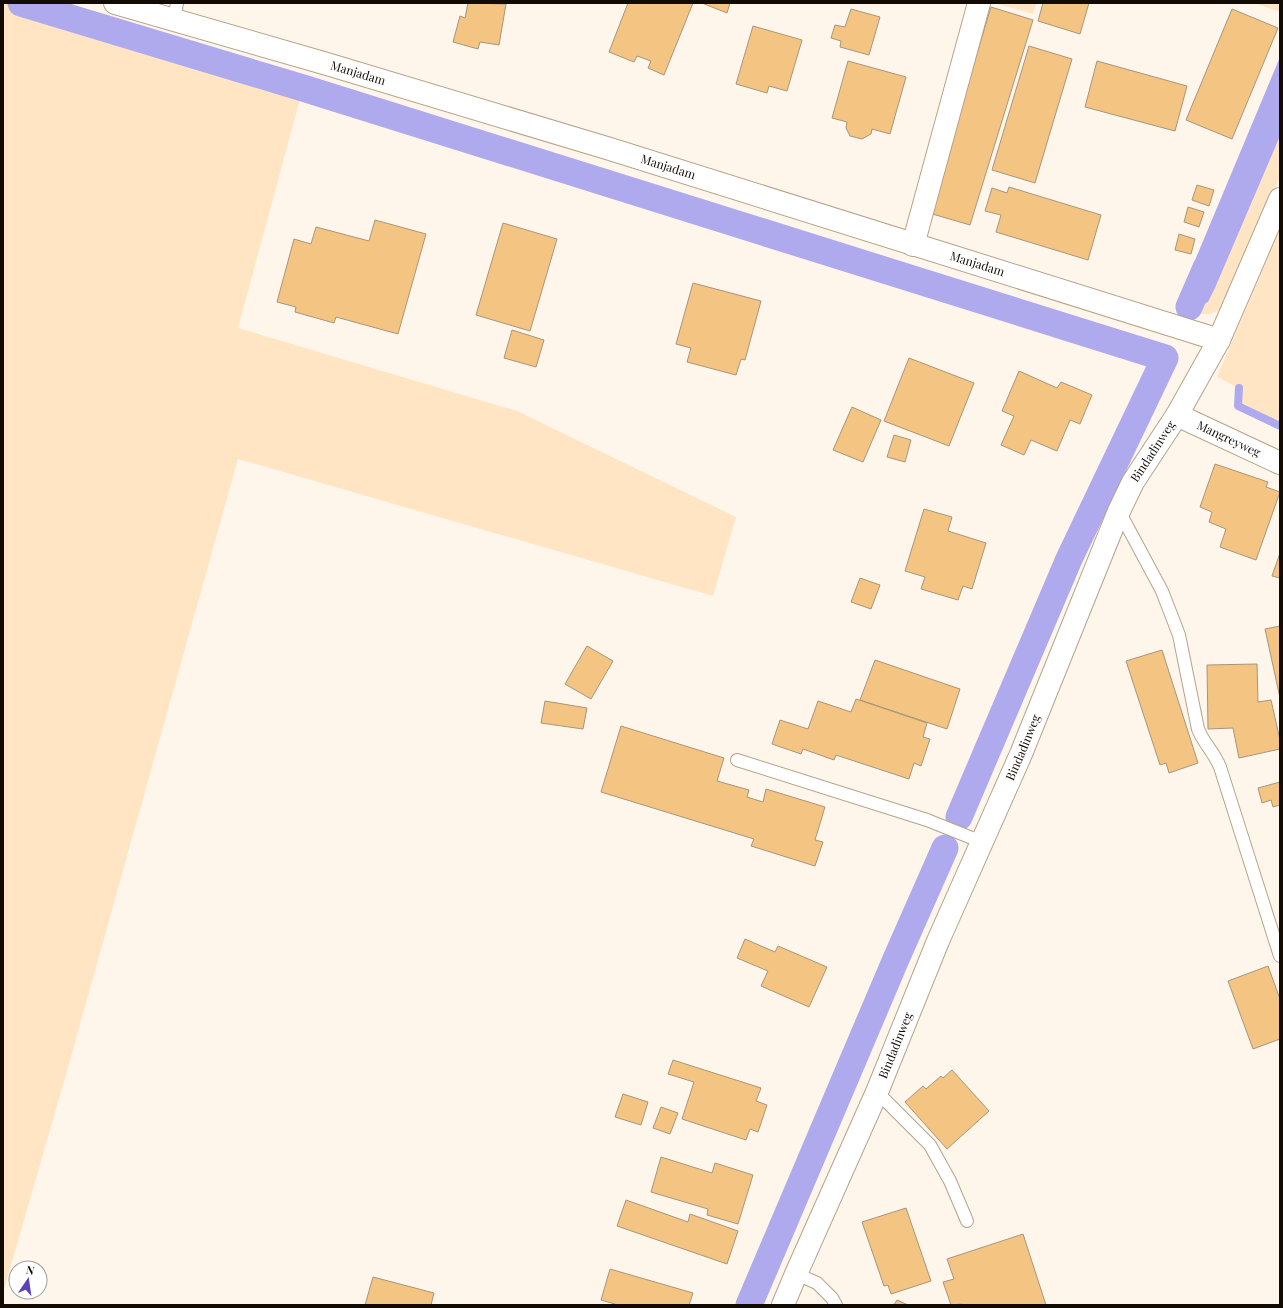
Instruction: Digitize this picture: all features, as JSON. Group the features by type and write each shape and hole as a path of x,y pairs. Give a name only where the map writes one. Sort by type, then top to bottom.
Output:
{"street":[{"name":"Manjadam","path":"115,3 176,12 327,64 610,149 1219,340"},
{"path":"913,245 979,3"},
{"name":"Bindadinweg","path":"783,1305 877,1092 938,941 1021,754 1119,511 1133,482 1177,415 1219,340 1280,199"},
{"name":"Mangreyweg","path":"1177,415 1280,463"}],"lane":[{"path":"1119,511 1162,592 1178,635 1198,729 1203,740 1214,753 1220,767 1280,956"},
{"path":"737,760 927,820 982,842"},
{"path":"877,1092 930,1146 950,1181 967,1221"},
{"path":"796,1274 817,1283 832,1298 836,1305"}],"shaded area":[{"path":"3,3 21,3 303,88 238,328 517,411 736,517 713,596 238,459 67,1071 13,1260 8,1260 8,1276 3,1293"},
{"path":"994,3 1036,3 1033,14"},
{"path":"1254,3 1280,3 1280,12"},
{"path":"1280,57 1280,136 1215,288 1208,302 1198,307 1187,301 1186,294 1188,277"},
{"path":"1280,136 1280,177 1230,295 1222,309 1210,314 1195,314 1198,307 1208,302 1215,288"},
{"path":"1280,229 1280,426 1238,406 1239,388 1217,377"}],"building":[{"path":"468,3 506,4 499,45 480,42 478,49 453,42 460,16 465,18"},
{"path":"628,3 693,3 664,75 648,68 651,61 637,56 634,62 609,52"},
{"path":"702,3 730,3 727,13"},
{"path":"1043,3 1089,3 1080,34 1038,21"},
{"path":"991,7 1033,20 970,225 929,213"},
{"path":"851,9 880,17 869,55 840,47 841,41 831,38 835,25 845,27"},
{"path":"1232,9 1278,28 1232,139 1186,120"},
{"path":"753,26 802,40 787,91 769,86 767,93 736,84"},
{"path":"1029,46 1072,59 1035,183 992,170"},
{"path":"848,61 906,77 890,134 872,129 871,134 862,139 850,136 846,128 847,122 832,118"},
{"path":"1097,61 1187,86 1175,131 1085,107"},
{"path":"1197,185 1214,190 1209,206 1192,200"},
{"path":"1009,187 1101,215 1088,260 996,232 1001,215 985,211 992,188 1007,193"},
{"path":"1188,207 1204,212 1199,227 1184,222"},
{"path":"375,220 426,234 398,334 336,317 334,323 295,312 296,307 277,302 294,239 311,244 316,227 369,241"},
{"path":"503,223 557,239 530,331 476,315"},
{"path":"1179,234 1195,239 1191,254 1175,250"},
{"path":"693,283 761,301 745,360 741,359 736,375 687,362 691,348 676,344"},
{"path":"512,330 544,340 536,367 504,358"},
{"path":"909,358 974,383 949,446 884,421"},
{"path":"1019,371 1057,388 1061,382 1092,395 1080,424 1070,420 1057,451 1031,440 1024,455 1001,445 1014,416 1002,411"},
{"path":"852,407 881,420 863,462 833,450"},
{"path":"894,435 911,440 905,462 887,457"},
{"path":"1215,464 1268,482 1266,487 1280,492 1256,560 1220,547 1226,529 1209,522 1212,512 1200,507"},
{"path":"924,509 952,517 948,531 986,543 972,589 963,586 958,600 921,589 925,577 905,571"},
{"path":"1280,553 1280,578 1272,576"},
{"path":"860,578 880,585 871,609 851,602"},
{"path":"1280,626 1280,698 1265,629"},
{"path":"587,646 613,661 591,699 565,684"},
{"path":"1162,650 1198,763 1169,773 1166,763 1160,765 1126,661"},
{"path":"875,660 960,689 947,729 860,700"},
{"path":"1257,664 1258,702 1271,700 1280,740 1280,749 1239,758 1233,728 1208,729 1207,665"},
{"path":"856,699 927,723 923,737 930,739 921,766 914,763 909,779 836,755 834,760 803,749 801,754 772,744 780,720 808,729 818,701 851,712"},
{"path":"545,701 587,708 583,729 541,723"},
{"path":"621,726 724,758 717,781 749,790 747,797 763,802 766,789 825,807 815,840 823,842 815,866 751,846 754,839 601,792"},
{"path":"1280,782 1280,805 1273,807 1271,800 1262,803 1258,788"},
{"path":"745,939 775,952 778,946 827,967 809,1007 761,986 768,971 737,958"},
{"path":"1268,966 1280,999 1280,1039 1253,1049 1228,981"},
{"path":"673,1060 761,1088 756,1101 767,1105 758,1132 750,1129 746,1140 682,1119 694,1082 668,1074"},
{"path":"952,1070 989,1111 947,1149 905,1102 923,1086 926,1089 941,1076 943,1078"},
{"path":"623,1094 648,1102 641,1125 615,1117"},
{"path":"661,1107 678,1113 670,1134 653,1128"},
{"path":"661,1157 712,1173 715,1163 753,1175 738,1224 707,1215 708,1209 651,1192"},
{"path":"626,1200 688,1222 690,1214 738,1231 727,1264 617,1226"},
{"path":"906,1208 931,1281 891,1294 888,1285 884,1286 862,1222"},
{"path":"1023,1234 1046,1305 951,1305 943,1282 954,1279 947,1259"},
{"path":"610,1269 693,1293 689,1305 618,1305 601,1300"},
{"path":"373,1277 434,1293 431,1305 365,1305"},
{"path":"897,1300 908,1305 894,1305"}],"waterway":[{"path":"21,3 303,88 1165,358 1069,559 959,817"},
{"path":"1189,307 1206,268"},
{"path":"1239,388 1238,406 1280,426"},
{"path":"749,1305 896,959 945,848"}]}
